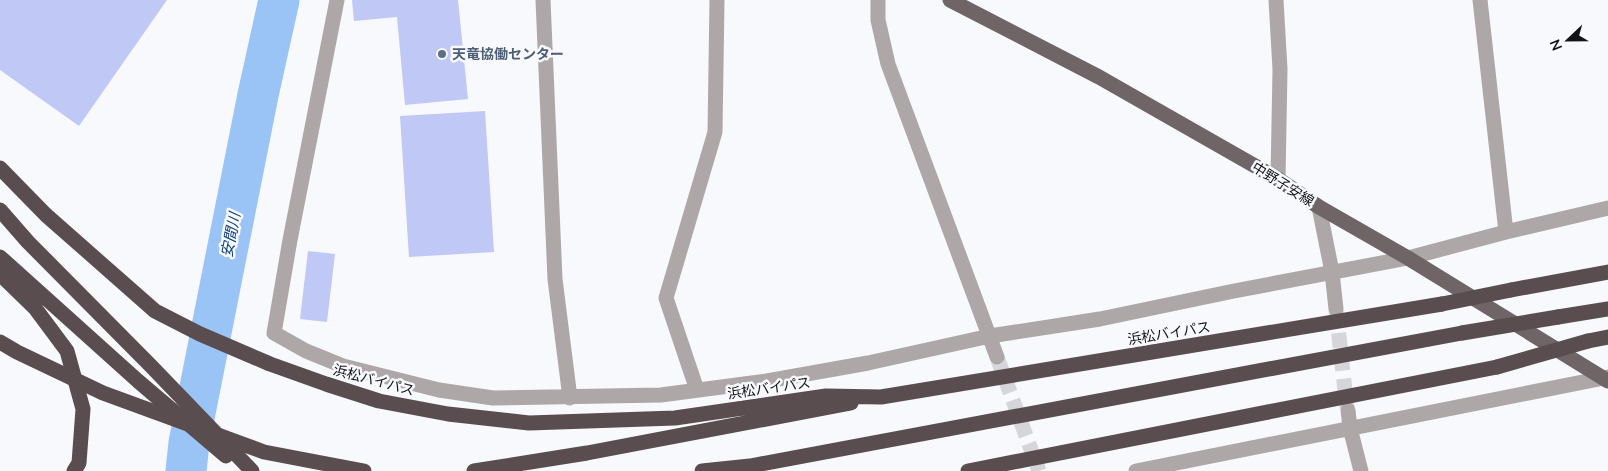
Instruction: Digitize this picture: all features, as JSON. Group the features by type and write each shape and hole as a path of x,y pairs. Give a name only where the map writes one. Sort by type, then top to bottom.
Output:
{"highway":[{"name":"浜松バイパス","path":"0,168 46,215 155,311 200,334 270,364 379,400 448,414 529,423 675,418 826,396 881,397 1442,304 1606,272"},
{"path":"0,210 151,366 245,468"},
{"path":"0,256 138,381 245,468"},
{"path":"0,274 35,308 67,351 83,410 78,463 74,471"},
{"path":"702,471 750,466 1462,333 1608,309"},
{"path":"968,471 1497,367 1608,337"},
{"path":"0,342 103,393 264,452 364,471"},
{"path":"474,471 587,453 881,397"}],"main road":[{"name":"中野子安線","path":"950,0 1099,77 1278,179 1319,207 1408,258 1606,379"}],"street":[{"path":"337,0 290,240 274,333 306,352 343,366 439,390 492,398 570,398 661,395 767,381 850,366 990,336 1100,318 1408,258 1608,208"},
{"path":"543,0 555,278 570,398"},
{"path":"697,390 666,298 715,132 717,0"},
{"path":"878,0 878,20 888,64 997,357"},
{"path":"1276,0 1280,69 1278,179"},
{"path":"1480,0 1506,232"},
{"path":"1319,207 1332,272 1336,309"},
{"path":"1136,471 1606,379"},
{"path":"1348,410 1350,428 1361,471"}],"building":[{"path":"0,0 167,0 79,126 0,70"},
{"path":"352,0 458,0 468,99 405,105 397,17 354,21"},
{"path":"485,111 494,252 409,257 400,116"},
{"path":"308,251 335,254 327,322 300,319"}],"waterway":[{"name":"安間川","path":"186,471 189,443 258,95 279,0"}],"tunnel":[{"path":"1336,310 1347,408"},
{"path":"997,357 1039,471"}],"place":[{"name":"天竜協働センター","path":"442,54"}]}
